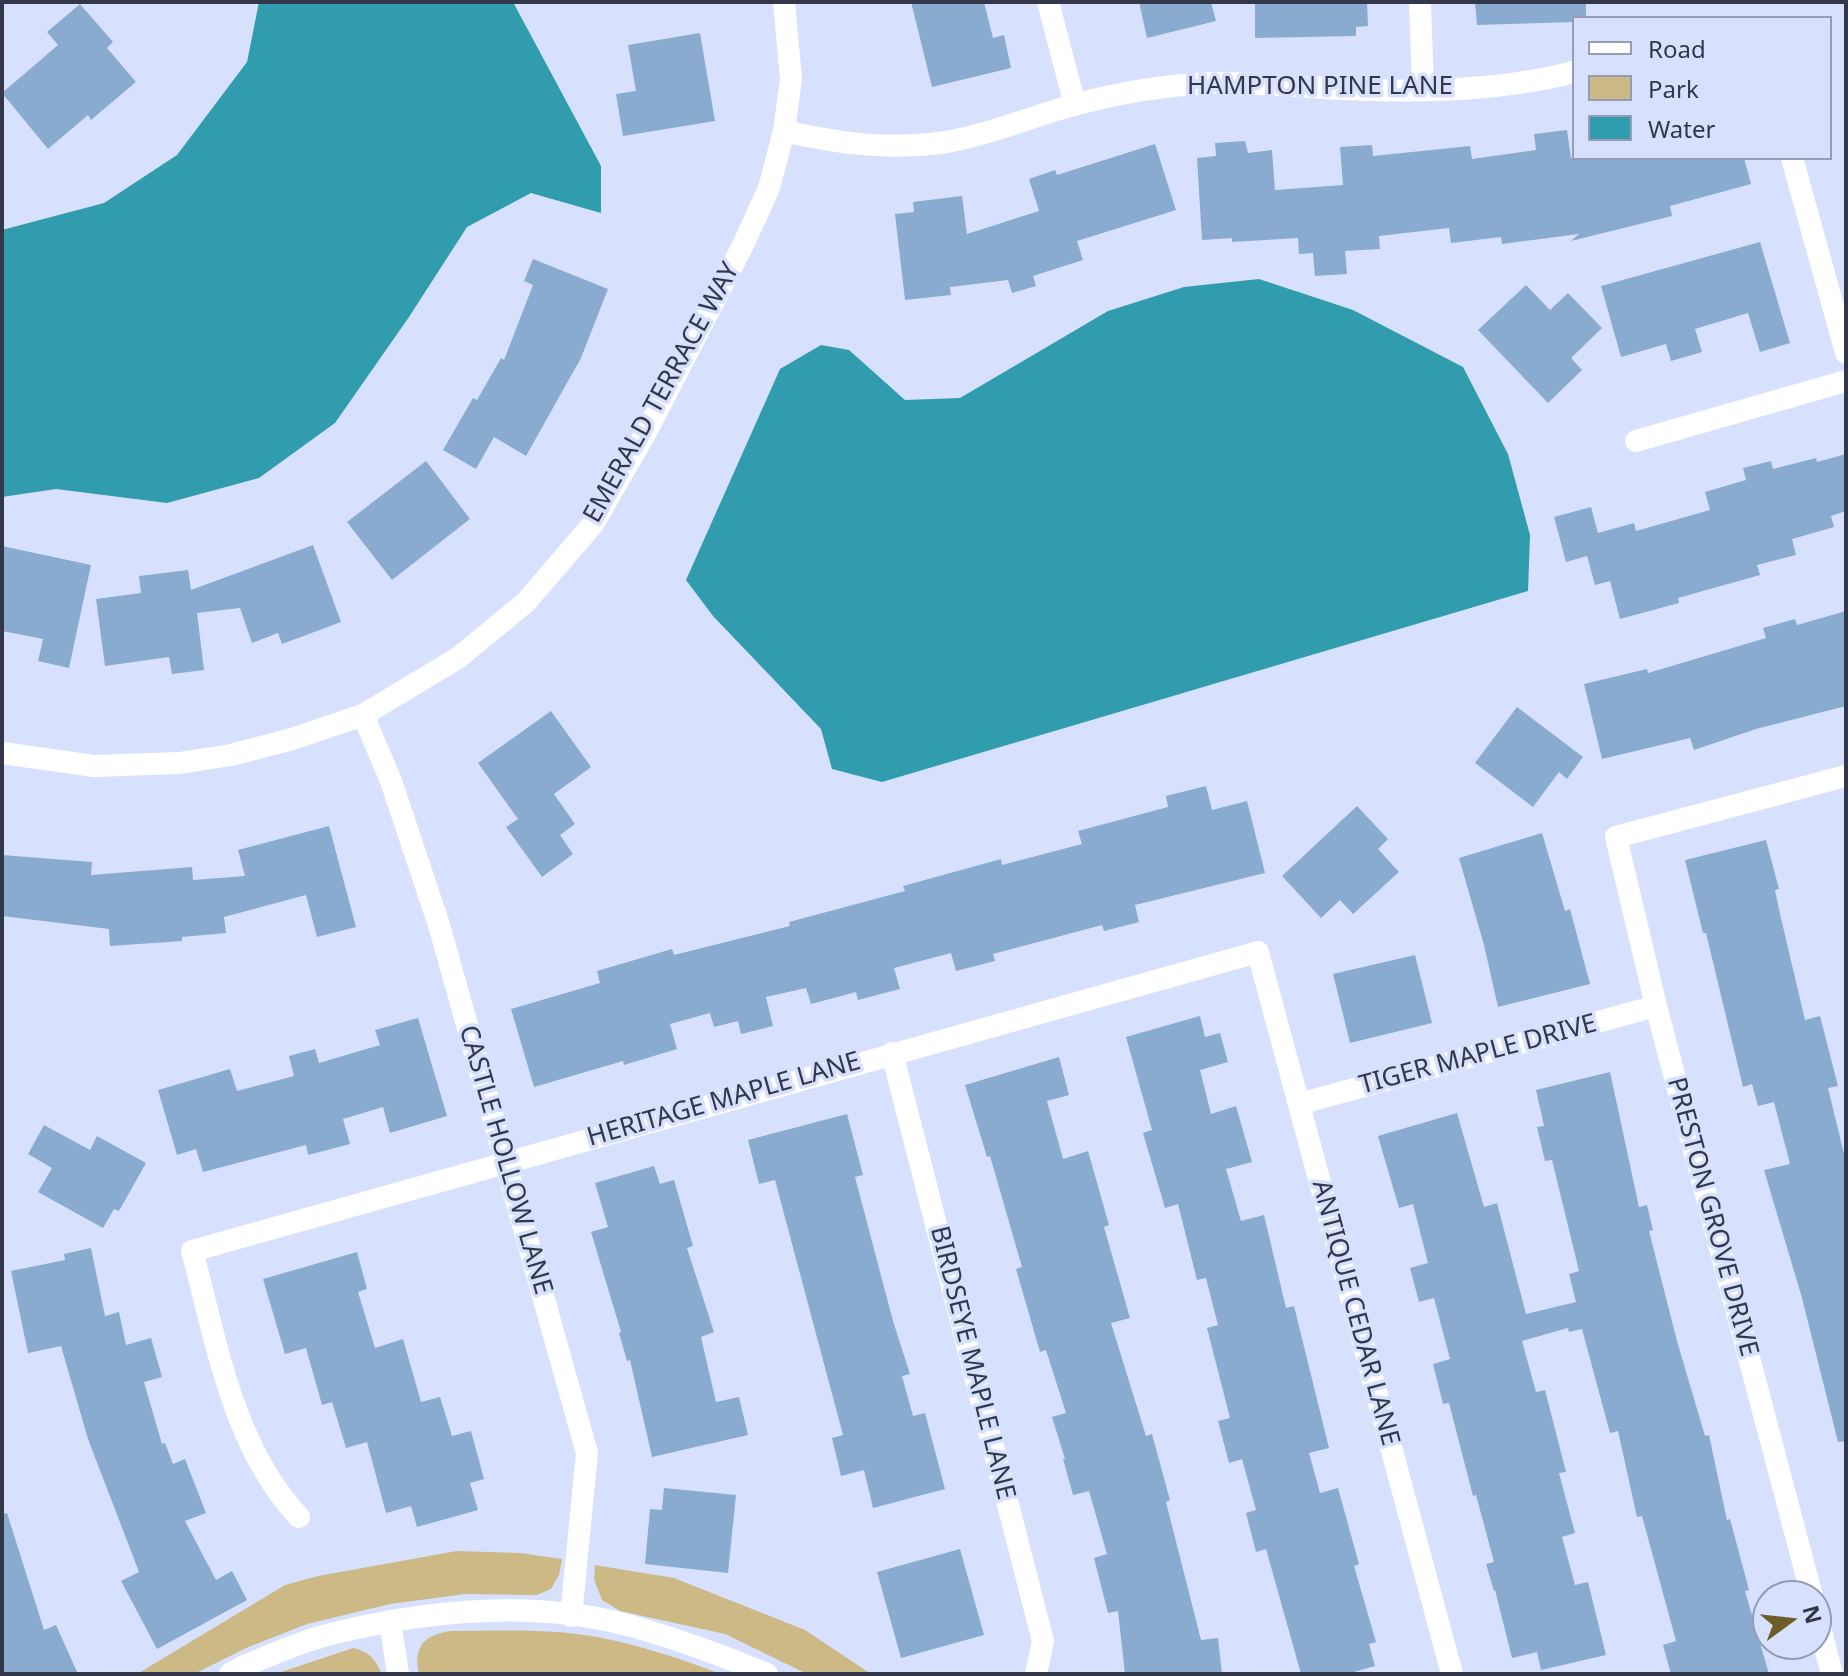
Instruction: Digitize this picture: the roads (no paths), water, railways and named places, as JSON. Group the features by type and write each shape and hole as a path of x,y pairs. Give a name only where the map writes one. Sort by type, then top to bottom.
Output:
{"street":[{"name":"EMERALD TERRACE WAY","path":"2,753 94,766 179,763 262,747 363,715 458,658 526,602 593,524 644,436 743,245 769,188 784,131 791,79 784,2"},
{"path":"1048,2 1075,105"},
{"path":"1420,2 1423,90"},
{"name":"HAMPTON PINE LANE","path":"784,131 832,142 884,146 941,143 1075,105 1136,92 1211,83 1423,90 1496,86 1572,72"},
{"path":"1793,160 1846,353"},
{"path":"1636,441 1846,381"},
{"name":"CASTLE HOLLOW LANE","path":"363,715 391,781 435,911 587,1453 571,1616"},
{"name":"PRESTON GROVE DRIVE","path":"1808,1580 1656,1006 1616,837 1846,776"},
{"name":"HERITAGE MAPLE LANE","path":"299,1517 276,1493 252,1452 235,1406 192,1251 1258,952"},
{"name":"ANTIQUE CEDAR LANE","path":"1258,952 1452,1674"},
{"name":"TIGER MAPLE DRIVE","path":"1299,1104 1656,1006"},
{"name":"BIRDSEYE MAPLE LANE","path":"892,1053 1043,1641 1036,1674"},
{"path":"230,1674 324,1636 390,1621 515,1610 632,1626 721,1655 767,1674"},
{"path":"390,1621 398,1674"}],"water":[{"path":"259,2 513,2 601,166 601,213 531,193 467,227 335,423 259,478 167,503 56,489 2,497 2,230 104,203 177,155 247,62"},
{"path":"1259,279 1353,310 1463,367 1508,454 1530,535 1528,591 882,782 832,769 821,729 713,616 686,580 780,369 821,345 849,350 905,400 960,398 1108,311 1184,287"}]}
